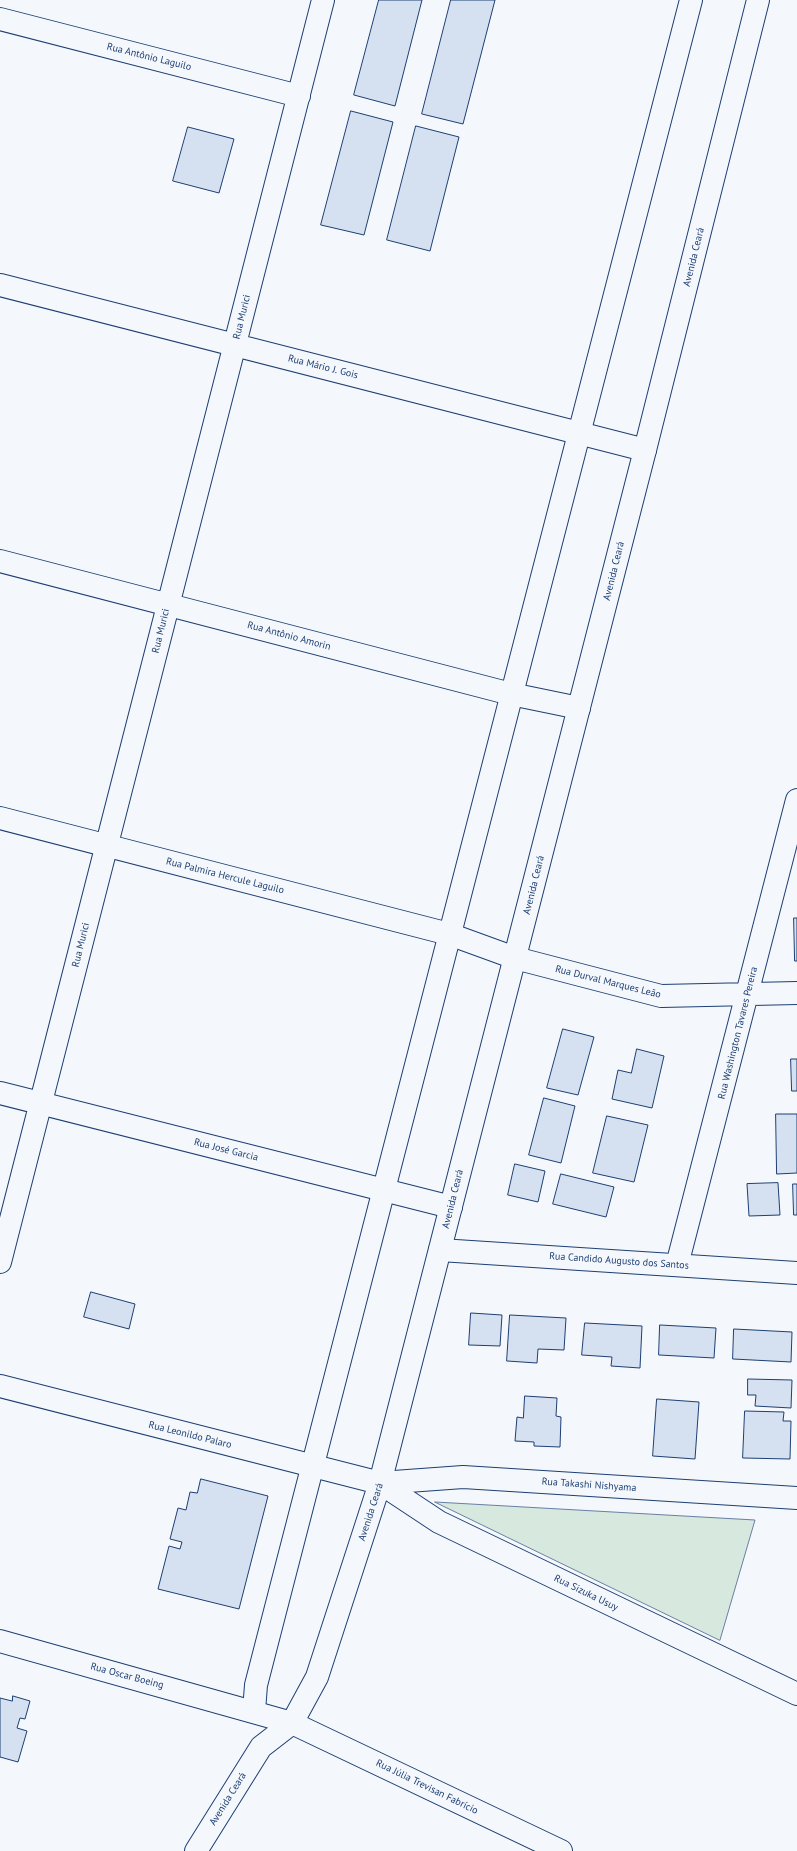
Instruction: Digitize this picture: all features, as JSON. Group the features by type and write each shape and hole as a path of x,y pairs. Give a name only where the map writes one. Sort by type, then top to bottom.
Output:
{"street":[{"name":"Rua Murici","path":"0,1262 323,0"},
{"path":"260,1747 254,1711 256,1685 691,0"},
{"name":"Avenida Ceará","path":"196,1851 260,1747 292,1723 317,1677 380,1483 646,450 758,0"},
{"name":"Rua Antônio Laguilo","path":"0,19 299,96"},
{"name":"Rua Mário J. Gois","path":"0,285 646,450"},
{"name":"Rua Antônio Amorin","path":"0,561 511,694 579,708"},
{"name":"Rua Washington Tavares Pereira","path":"677,1265 797,800"},
{"name":"Rua Palmira Hercule Laguilo","path":"0,818 450,934"},
{"name":"Rua Durval Marques Leão","path":"450,934 515,958 661,996 797,992"},
{"name":"Rua José Garcia","path":"0,1093 451,1208"},
{"name":"Rua Candido Augusto dos Santos","path":"440,1250 797,1273"},
{"name":"Rua Leonildo Palaro","path":"0,1386 380,1483"},
{"name":"Rua Takashi Nishyama","path":"380,1483 463,1477 797,1498"},
{"name":"Rua Sizuka Usuy","path":"380,1483 439,1522 797,1694"},
{"name":"Rua Oscar Boeing","path":"0,1641 254,1711 292,1723"},
{"name":"Rua Júlia Trevisan Fabrício","path":"292,1723 561,1851"}],"shaded area":[{"path":"435,1502 755,1520 720,1640"}],"building":[{"path":"379,0 422,0 395,106 354,95"},
{"path":"451,0 495,0 463,124 422,114"},
{"path":"351,111 393,122 364,235 321,225"},
{"path":"416,126 459,137 430,251 387,240"},
{"path":"188,127 234,139 219,193 173,181"},
{"path":"794,918 797,918 797,961 795,961"},
{"path":"563,1029 594,1037 578,1095 547,1088"},
{"path":"637,1049 664,1056 652,1108 612,1099 618,1070 631,1073"},
{"path":"791,1059 797,1059 797,1091 792,1091"},
{"path":"544,1098 575,1106 561,1163 529,1155"},
{"path":"776,1114 797,1114 797,1173 777,1174"},
{"path":"607,1116 648,1125 634,1182 593,1173"},
{"path":"515,1164 545,1171 538,1202 508,1195"},
{"path":"561,1174 614,1187 606,1217 553,1204"},
{"path":"778,1183 780,1215 749,1216 747,1184"},
{"path":"793,1184 797,1184 797,1215 794,1215"},
{"path":"91,1292 135,1304 129,1329 84,1317"},
{"path":"471,1313 502,1315 500,1346 469,1345"},
{"path":"510,1315 566,1318 564,1350 538,1349 537,1363 507,1361"},
{"path":"585,1323 642,1326 640,1368 611,1366 612,1357 582,1355"},
{"path":"660,1325 716,1328 714,1358 659,1355"},
{"path":"734,1329 792,1332 791,1362 733,1359"},
{"path":"748,1379 792,1380 791,1408 755,1406 756,1395 748,1395"},
{"path":"525,1396 557,1398 556,1416 561,1417 560,1447 534,1446 534,1442 515,1441 517,1417 523,1418"},
{"path":"657,1399 699,1402 695,1459 653,1456"},
{"path":"745,1411 784,1412 783,1421 791,1421 790,1459 743,1458"},
{"path":"201,1479 268,1496 239,1609 158,1589 169,1546 180,1549 182,1542 170,1539 178,1508 186,1510 190,1492 197,1493"},
{"path":"13,1696 30,1701 25,1719 20,1718 17,1728 27,1731 18,1762 0,1757 0,1698 12,1701"}]}
